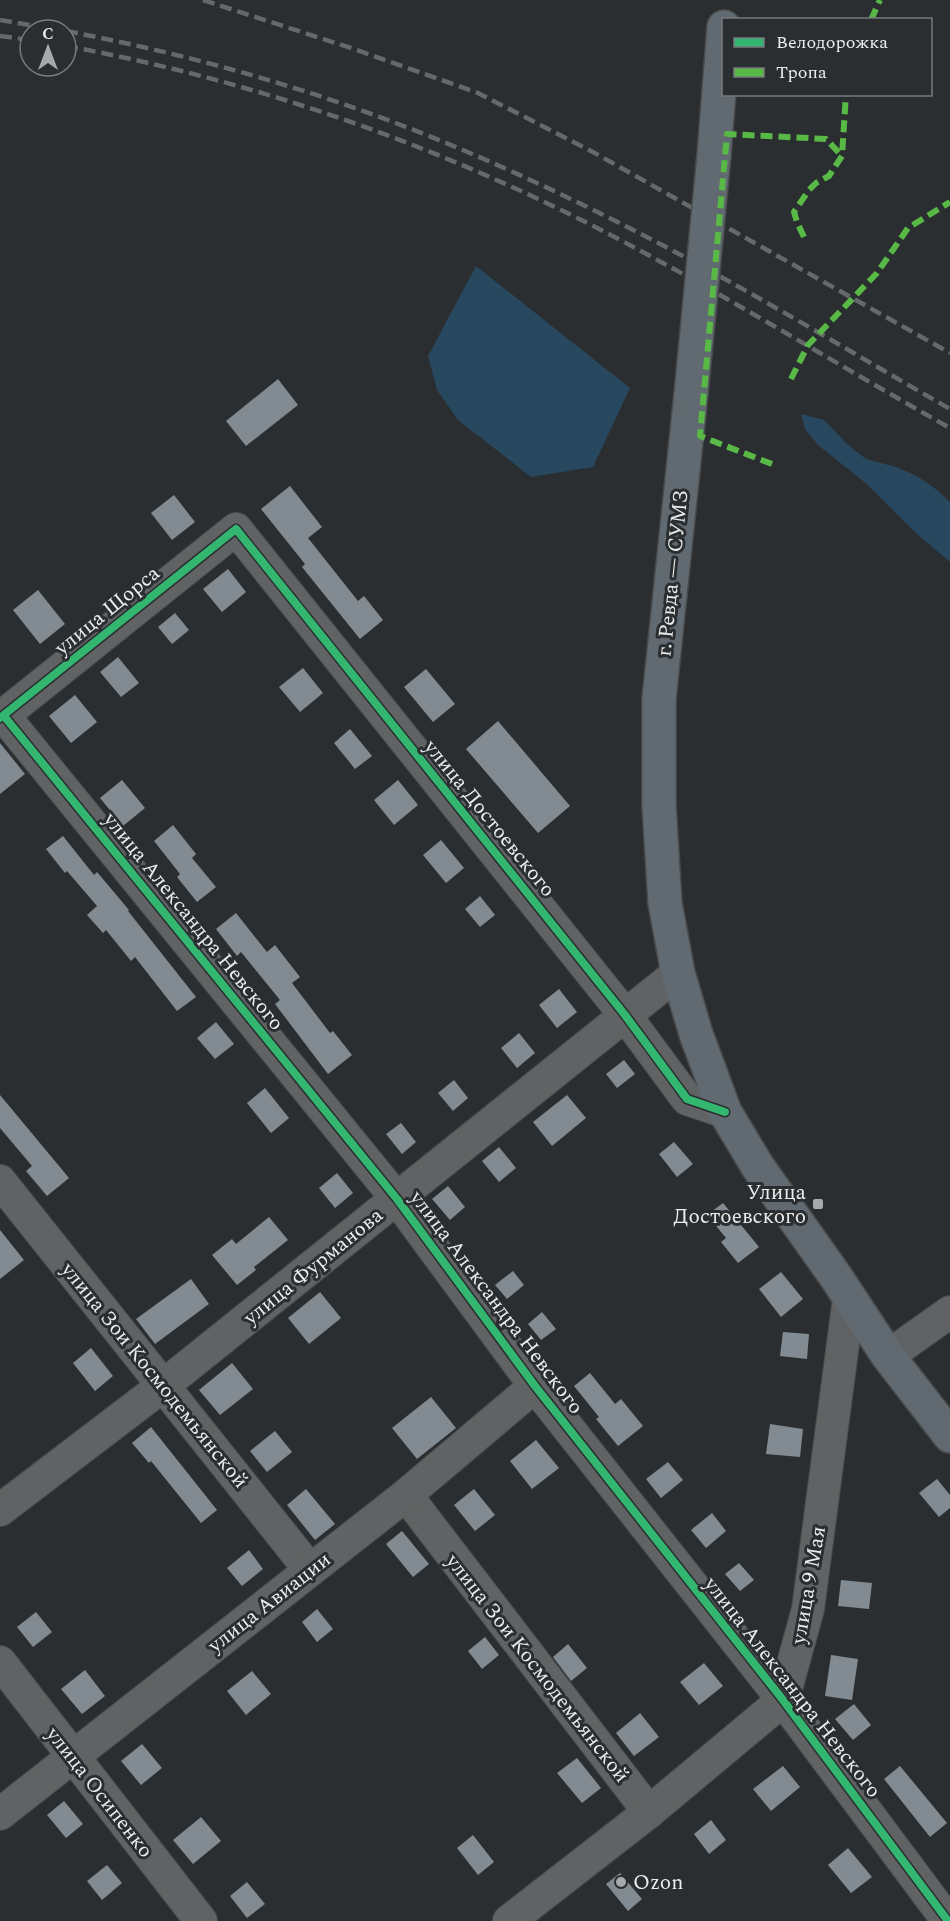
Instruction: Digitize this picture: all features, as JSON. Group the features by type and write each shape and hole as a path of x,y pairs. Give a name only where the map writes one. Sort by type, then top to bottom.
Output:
{"main road":[{"path":"724,18 726,0"},
{"name":"г. Ревда — СУМЗ","path":"722,41 714,155 659,699 659,806 665,903 678,973 696,1034 725,1112"},
{"path":"725,1112 758,1167 888,1356 950,1436"}],"street":[{"name":"улица Щорса","path":"2,717 236,529"},
{"name":"улица Достоевского","path":"236,529 625,1015 687,1099 725,1112"},
{"name":"улица Александра Невского","path":"2,717 397,1199 535,1386 783,1700 948,1921"},
{"name":"улица Фурманова","path":"0,1510 164,1385 678,973"},
{"name":"улица Зои Космодемьянской","path":"0,1181 310,1570"},
{"name":"улица 9 Мая","path":"783,1700 808,1609 849,1298"},
{"path":"888,1356 950,1312"},
{"name":"улица Авиации","path":"0,1814 405,1496 535,1386"},
{"name":"улица Зои Космодемьянской","path":"405,1496 649,1812"},
{"name":"улица Осипенко","path":"0,1662 201,1921"},
{"path":"508,1921 649,1812 783,1700"}],"shaded area":[{"path":"476,266 630,388 593,467 531,477 458,420 437,390 428,356"},
{"path":"801,414 824,420 847,444 866,459 896,467 917,476 950,502 950,562 916,533 868,485 818,445 805,429"}],"building":[{"path":"278,379 298,405 246,446 226,421"},
{"path":"290,486 322,527 308,538 358,601 364,596 383,620 360,639 302,567 305,564 261,509"},
{"path":"174,495 195,522 172,540 151,513"},
{"path":"228,569 246,592 222,612 203,589"},
{"path":"38,590 65,624 40,644 13,610"},
{"path":"175,613 189,630 172,644 158,627"},
{"path":"118,657 139,683 121,697 100,672"},
{"path":"303,668 323,693 300,712 279,687"},
{"path":"426,669 455,704 433,722 404,687"},
{"path":"75,695 97,722 71,743 49,716"},
{"path":"498,721 570,806 538,833 466,749"},
{"path":"350,729 372,756 355,769 334,743"},
{"path":"0,743 25,774 0,794"},
{"path":"122,780 145,808 123,826 100,798"},
{"path":"398,780 418,805 394,825 374,800"},
{"path":"173,825 196,854 192,858 216,887 197,902 177,877 180,874 154,841"},
{"path":"63,836 94,875 97,872 129,910 196,997 177,1011 135,957 131,961 106,930 103,933 87,915 97,906 67,871 65,873 46,849"},
{"path":"441,840 464,868 446,883 423,855"},
{"path":"480,896 495,915 480,927 465,909"},
{"path":"236,913 267,952 275,945 300,977 292,983 330,1033 333,1031 352,1055 328,1074 275,1004 280,1000 241,952 237,956 216,929"},
{"path":"559,989 577,1012 557,1028 539,1005"},
{"path":"216,1022 234,1044 215,1059 197,1038"},
{"path":"519,1033 535,1053 517,1068 501,1048"},
{"path":"624,1060 635,1074 617,1088 606,1074"},
{"path":"454,1080 468,1098 453,1111 438,1093"},
{"path":"265,1088 289,1118 271,1133 247,1103"},
{"path":"0,1095 69,1178 47,1196 26,1171 32,1166 0,1128"},
{"path":"567,1095 586,1118 552,1146 533,1122"},
{"path":"401,1123 416,1142 402,1154 386,1134"},
{"path":"674,1142 693,1164 677,1177 659,1154"},
{"path":"499,1147 516,1168 499,1182 482,1161"},
{"path":"337,1173 353,1193 335,1208 319,1188"},
{"path":"448,1186 465,1207 450,1220 432,1199"},
{"path":"723,1203 759,1247 738,1263 721,1242 726,1238 707,1215"},
{"path":"269,1217 288,1240 254,1267 256,1270 237,1285 212,1255 232,1239 236,1244"},
{"path":"0,1230 24,1260 0,1279"},
{"path":"513,1271 524,1285 507,1299 495,1285"},
{"path":"781,1272 803,1299 781,1317 759,1289"},
{"path":"191,1279 209,1304 155,1344 136,1319"},
{"path":"320,1292 341,1318 309,1344 288,1318"},
{"path":"542,1312 556,1329 541,1340 528,1324"},
{"path":"783,1332 809,1334 807,1359 780,1356"},
{"path":"91,1348 113,1376 95,1391 73,1363"},
{"path":"232,1363 253,1389 220,1415 199,1390"},
{"path":"590,1373 615,1404 621,1399 643,1426 618,1446 596,1419 599,1417 574,1386"},
{"path":"431,1397 456,1428 417,1459 392,1428"},
{"path":"770,1424 803,1429 800,1457 766,1454"},
{"path":"151,1427 217,1510 201,1523 151,1461 149,1463 132,1443"},
{"path":"275,1431 292,1452 267,1472 250,1451"},
{"path":"536,1440 559,1468 532,1489 510,1461"},
{"path":"668,1462 683,1480 661,1498 646,1479"},
{"path":"937,1479 950,1495 950,1508 939,1517 919,1493"},
{"path":"306,1489 335,1524 315,1540 287,1505"},
{"path":"474,1489 495,1515 475,1531 454,1505"},
{"path":"712,1513 726,1531 706,1548 691,1530"},
{"path":"402,1531 429,1564 413,1577 386,1544"},
{"path":"249,1550 263,1569 242,1586 227,1568"},
{"path":"739,1563 754,1580 740,1591 725,1574"},
{"path":"841,1580 872,1583 869,1609 838,1606"},
{"path":"317,1609 333,1629 317,1642 302,1622"},
{"path":"36,1612 52,1632 33,1647 17,1627"},
{"path":"485,1637 499,1655 482,1669 468,1651"},
{"path":"568,1644 587,1668 571,1681 553,1657"},
{"path":"831,1655 858,1659 852,1700 825,1696"},
{"path":"704,1663 723,1686 699,1705 680,1682"},
{"path":"85,1670 105,1696 82,1714 61,1689"},
{"path":"252,1671 271,1694 246,1715 227,1691"},
{"path":"854,1704 871,1725 853,1740 835,1719"},
{"path":"640,1713 659,1737 634,1756 616,1733"},
{"path":"142,1744 162,1768 141,1785 121,1761"},
{"path":"577,1758 601,1788 582,1803 557,1773"},
{"path":"783,1766 800,1787 771,1811 753,1789"},
{"path":"900,1766 947,1823 930,1837 884,1779"},
{"path":"64,1801 83,1824 66,1838 47,1815"},
{"path":"201,1817 221,1841 193,1864 173,1840"},
{"path":"711,1820 726,1840 709,1854 694,1834"},
{"path":"473,1835 494,1862 478,1875 457,1848"},
{"path":"848,1848 872,1877 851,1893 828,1865"},
{"path":"107,1865 122,1883 102,1900 87,1881"},
{"path":"620,1873 642,1899 628,1911 606,1884"},
{"path":"247,1882 265,1904 247,1918 230,1896"}],"railway":[{"path":"203,0 354,49 478,93 593,152 950,353"},
{"path":"0,20 18,23"},
{"path":"78,33 190,58 272,81 353,107 456,147 550,189 680,255 950,409"},
{"path":"0,36 18,38"},
{"path":"78,48 205,77 274,97 408,143 474,170 539,199 647,254 950,428"}],"marked path":[{"path":"872,18 880,0"},
{"path":"804,237 794,212 809,190 829,176 842,156 846,96"},
{"path":"772,464 700,436 727,134 826,139 842,156"},
{"path":"791,379 808,345 877,273 908,228 950,202"}],"cycle path":[{"path":"0,718 236,529 625,1015 687,1099 725,1112"},
{"path":"4,716 397,1199 535,1386 783,1700 948,1921"}],"place":[{"name":"Улица Достоевского","path":"818,1204"},
{"name":"Ozon","path":"621,1882"}]}
